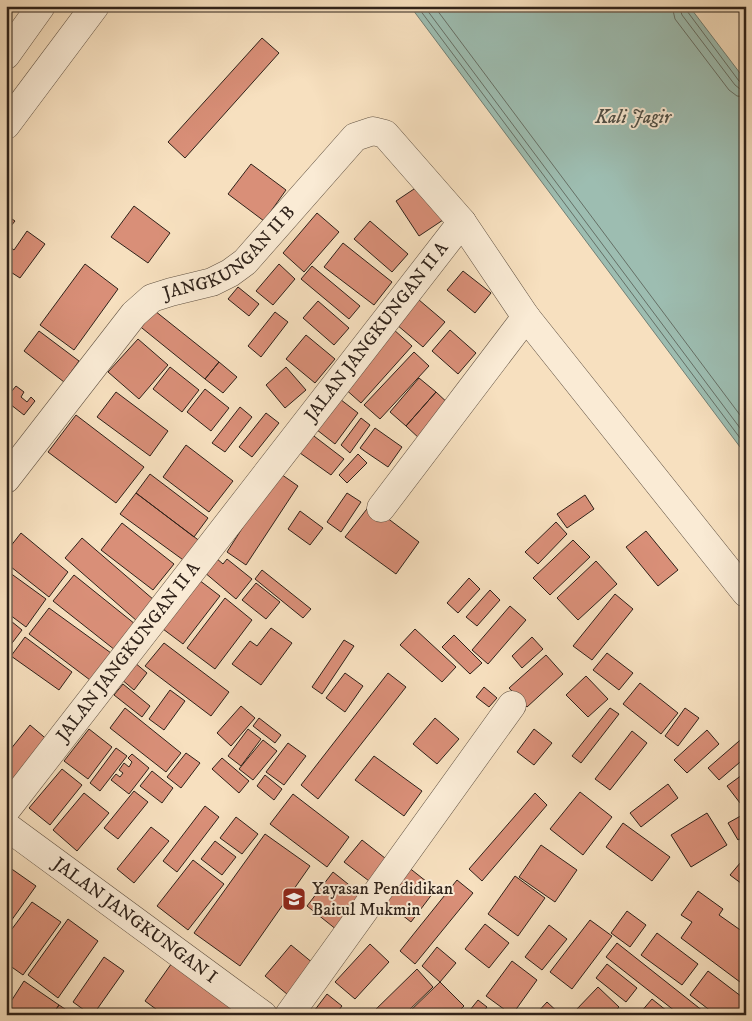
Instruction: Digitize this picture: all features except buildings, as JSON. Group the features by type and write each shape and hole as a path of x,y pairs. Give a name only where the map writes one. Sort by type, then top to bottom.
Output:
{"street":[{"path":"6,55 41,6"},
{"path":"6,125 95,6"},
{"name":"JANGKUNGAN II B","path":"6,479 134,314 152,298 212,282 230,273 245,262 355,137 373,131 385,134 462,222"},
{"name":"JALAN JANGKUNGAN II A","path":"6,810 462,222 526,317 746,593"},
{"path":"381,508 526,317"},
{"path":"289,1015 512,705"},
{"name":"JALAN JANGKUNGAN I","path":"6,826 263,1015"}],"water":[{"name":"Kali Jagir","path":"410,6 689,6 746,81 746,455"}],"place":[{"name":"Yayasan Pendidikan Baitul Mukmin","path":"294,899"}]}
